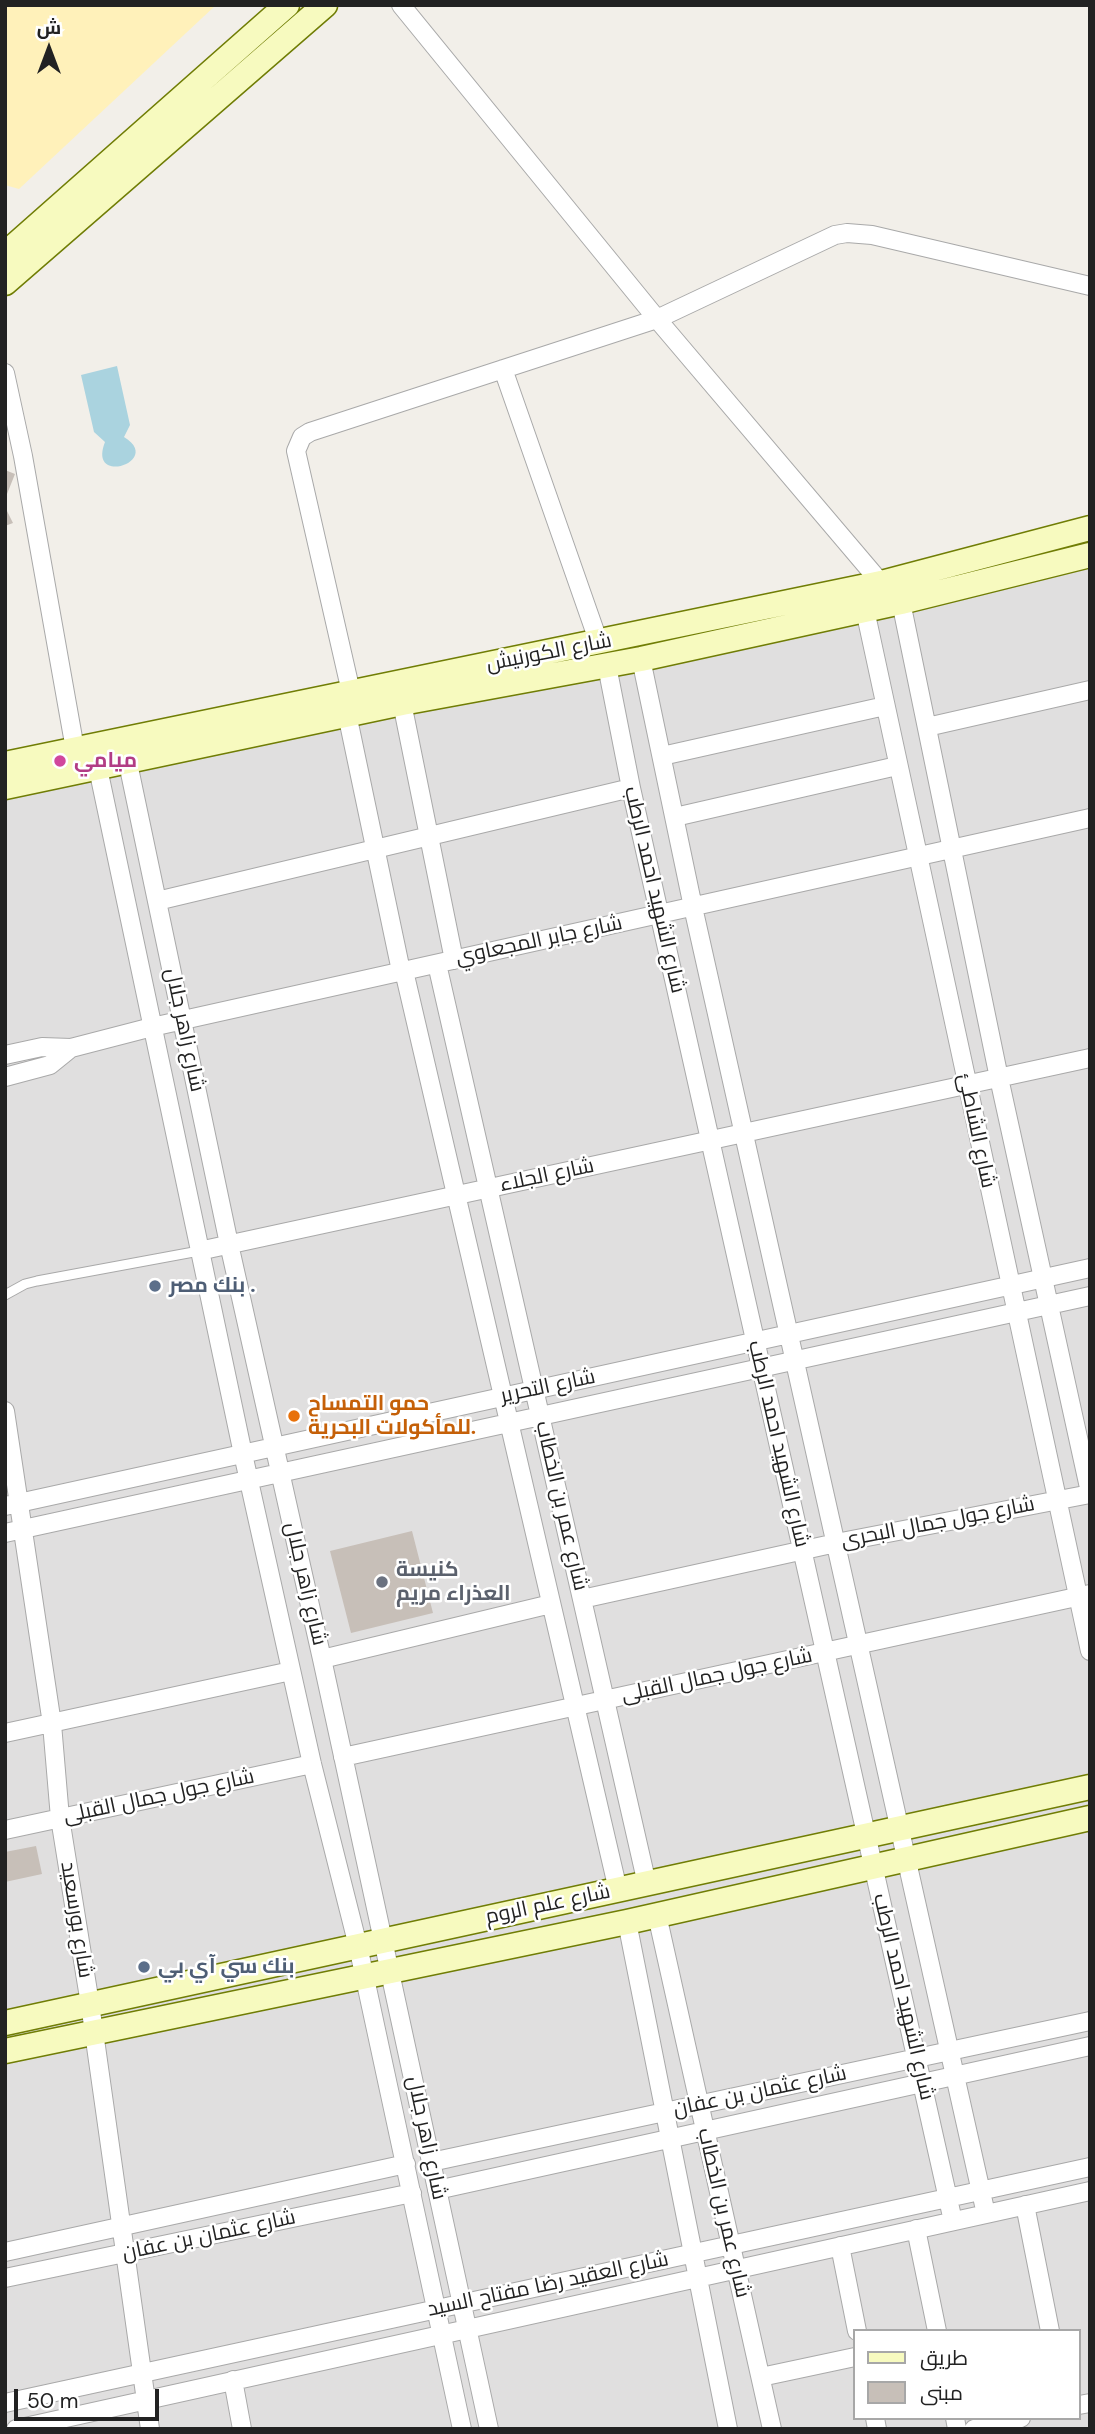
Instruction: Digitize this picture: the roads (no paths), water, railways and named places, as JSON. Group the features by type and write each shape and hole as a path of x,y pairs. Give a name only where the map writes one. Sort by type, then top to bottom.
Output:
{"street":[{"path":"5,254 286,5"},
{"path":"5,283 325,5"},
{"path":"401,5 657,319 881,583"},
{"path":"503,369 657,319 835,235 847,233 872,235 1090,286"},
{"name":"شارع الشهيد احمد الرطب","path":"503,369 603,654 659,915 953,2221"},
{"name":"شارع عمر بن الخطاب","path":"503,369 310,432 297,443 297,461 349,703 375,849 618,1890"},
{"name":"شارع زاهر جلال","path":"5,373 152,1027 291,1671 358,1946 462,2429"},
{"name":"شارع الكورنيش","path":"349,703 402,703 1090,528"},
{"name":"شارع الكورنيش","path":"5,764 125,750 603,654 641,659 865,610 1090,555"},
{"name":"شارع الشاطئ","path":"901,601 999,1078 1090,1493"},
{"name":"شارع الشاطئ","path":"865,610 1057,1500 1084,1595 1090,1651"},
{"name":"شارع الشهيد احمد الرطب","path":"641,659 693,906 986,2214"},
{"path":"927,727 1090,690"},
{"name":"شارع عمر بن الخطاب","path":"402,703 429,835 446,962 489,1189 647,1884"},
{"path":"662,756 885,706"},
{"name":"شارع زاهر جلال","path":"125,750 229,1244 489,2429"},
{"name":"شارع الكورنيش","path":"5,788 89,754"},
{"path":"675,817 897,766"},
{"path":"157,901 631,788"},
{"name":"شارع جابر المجعاوي","path":"5,1055 42,1047 71,1048 183,1020 1090,818"},
{"name":"شارع جابر المجعاوي","path":"5,1077 50,1065 71,1048"},
{"name":"شارع الجلاء","path":"199,1251 1090,1058"},
{"name":"شارع التحرير","path":"13,1504 1090,1268"},
{"name":"شارع التحرير","path":"5,1533 1090,1296"},
{"name":"شارع بورسعيد","path":"5,1411 13,1504 24,1529 52,1724 60,1818 90,2004 150,2429"},
{"name":"شارع جول جمال البحرى","path":"582,1599 802,1550 1090,1493"},
{"name":"شارع جول جمال القبلى","path":"343,1757 1084,1595"},
{"path":"322,1659 551,1604"},
{"path":"5,1733 291,1671"},
{"name":"شارع جول جمال القبلى","path":"5,1830 312,1763"},
{"name":"شارع علم الروم","path":"5,2022 1090,1787"},
{"name":"شارع علم الروم","path":"5,2051 627,1922 1090,1818"},
{"name":"شارع عمر بن الخطاب","path":"657,1915 772,2429"},
{"name":"شارع عمر بن الخطاب","path":"627,1922 728,2429"},
{"name":"شارع عثمان بن عفان","path":"431,2162 1090,2021"},
{"name":"شارع عثمان بن عفان","path":"437,2190 1090,2046"},
{"name":"شارع عثمان بن عفان","path":"5,2252 406,2164"},
{"name":"شارع العقيد رضا مفتاح السيد","path":"5,2403 1090,2167"},
{"name":"شارع العقيد رضا مفتاح السيد","path":"16,2429 1090,2191"},
{"name":"شارع عثمان بن عفان","path":"5,2278 412,2193"},
{"path":"1025,2205 1050,2329"},
{"path":"916,2229 937,2329"},
{"path":"840,2246 857,2329"},
{"path":"761,2378 853,2357"},
{"path":"233,2380 242,2429"},
{"path":"974,2429 1012,2420"}],"lane":[{"name":"شارع الجلاء","path":"5,1295 37,1281 199,1251"}],"water":[{"path":"117,366 130,425 124,437 134,446 135,454 131,461 114,467 106,464 102,456 105,442 94,432 81,375"}],"place":[{"name":"ميامي","path":"60,761"},
{"name":"بنك مصر .","path":"155,1286"},
{"name":"حمو التمساح للمأكولات البحرية.","path":"294,1416"},
{"name":"كنيسة العذراء مريم","path":"382,1582"},
{"name":"بنك سي آي بي","path":"144,1967"}]}
